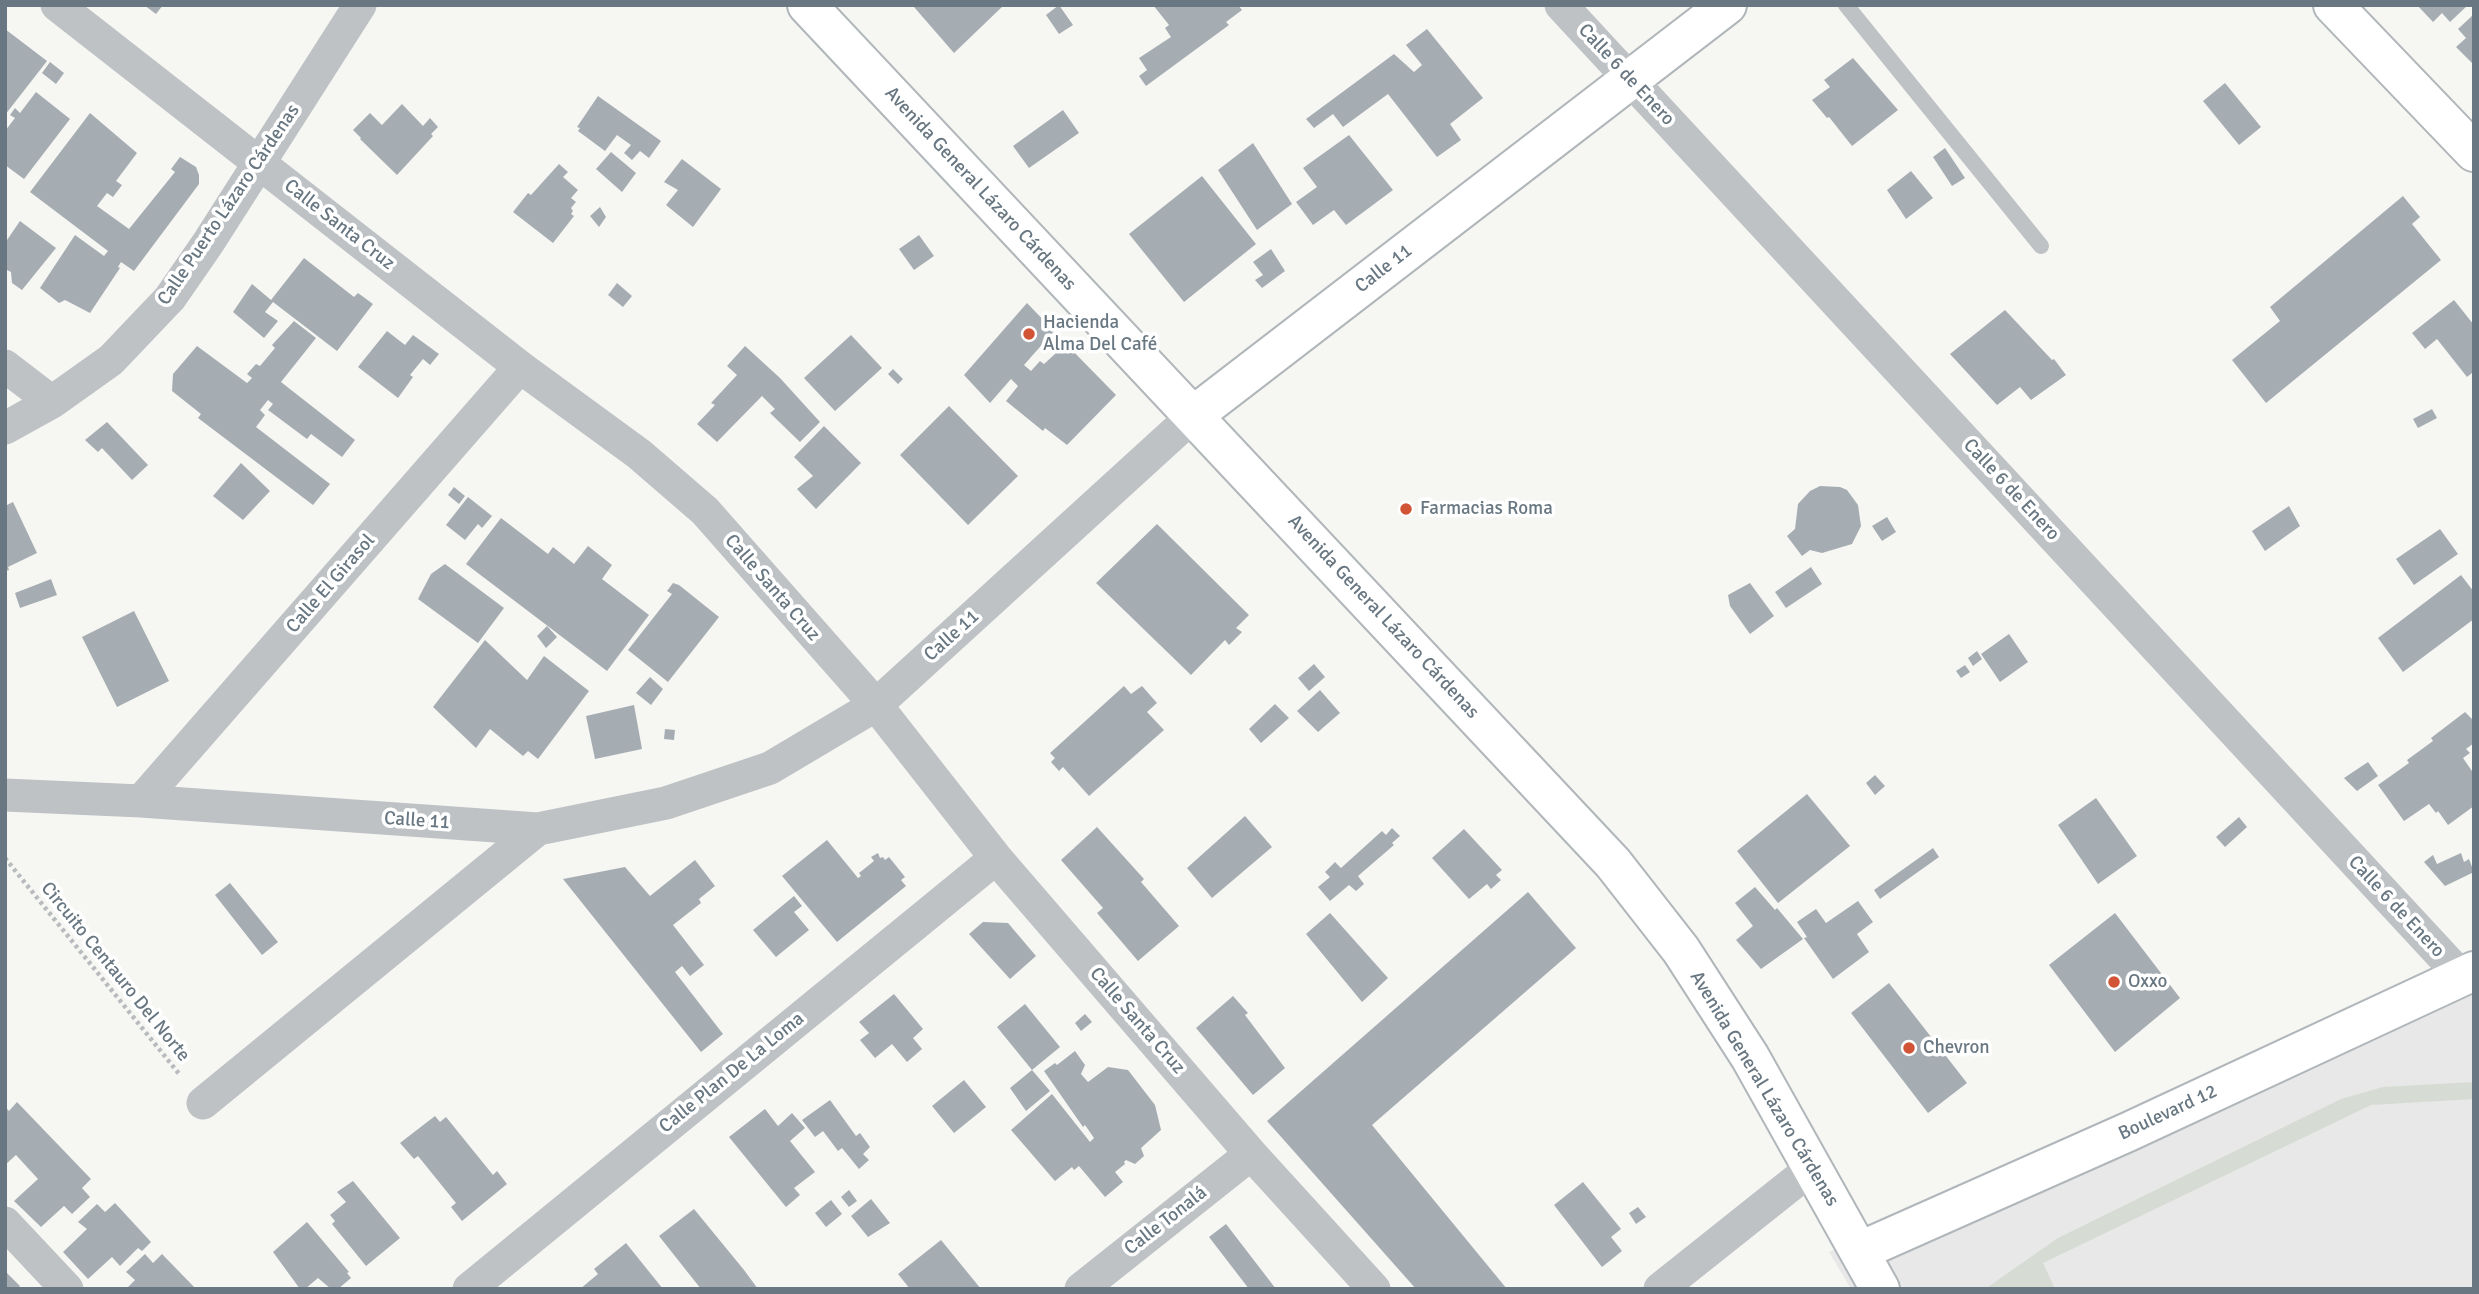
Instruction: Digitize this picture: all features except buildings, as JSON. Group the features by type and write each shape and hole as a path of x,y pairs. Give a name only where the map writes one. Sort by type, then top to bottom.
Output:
{"main road":[{"name":"Avenida General Lázaro Cárdenas","path":"807,5 1613,863 1688,961 1750,1057 1880,1289"},
{"name":"Calle 11","path":"1194,415 1727,5"},
{"path":"2333,5 2470,140"},
{"name":"Boulevard 12","path":"1860,1251 2128,1132 2467,974"}],"street":[{"name":"Calle Santa Cruz","path":"57,5 520,367 639,454 705,512 876,705 996,858 1251,1154 1374,1289"},
{"name":"Calle Puerto Lázaro Cárdenas","path":"5,428 52,402 111,360 170,299 360,5"},
{"name":"Calle 6 de Enero","path":"1561,5 2467,974"},
{"path":"5,366 52,402"},
{"name":"Calle El Girasol","path":"141,801 520,367"},
{"name":"Calle 11","path":"5,795 141,801 538,829 666,803 770,768 876,705 1194,415"},
{"path":"203,1103 538,829"},
{"name":"Calle Plan De La Loma","path":"469,1289 996,858"},
{"name":"Calle Tonalá","path":"1081,1289 1251,1154"},
{"path":"1660,1289 1812,1168"},
{"path":"5,1223 67,1289"}],"lane":[{"path":"1846,5 2041,246"}],"path":[{"name":"Circuito Centauro Del Norte","path":"5,858 203,1103"}],"shaded area":[{"path":"2474,955 2474,1289 1851,1289 1829,1252"},
{"path":"2474,1082 2474,1099 2371,1105 2043,1263 2055,1289 1985,1289 2058,1238 2341,1099 2383,1087"}],"place":[{"name":"Hacienda Alma Del Café","path":"1029,334"},
{"name":"Farmacias Roma","path":"1406,509"},
{"name":"Oxxo","path":"2114,982"},
{"name":"Chevron","path":"1909,1048"}]}
